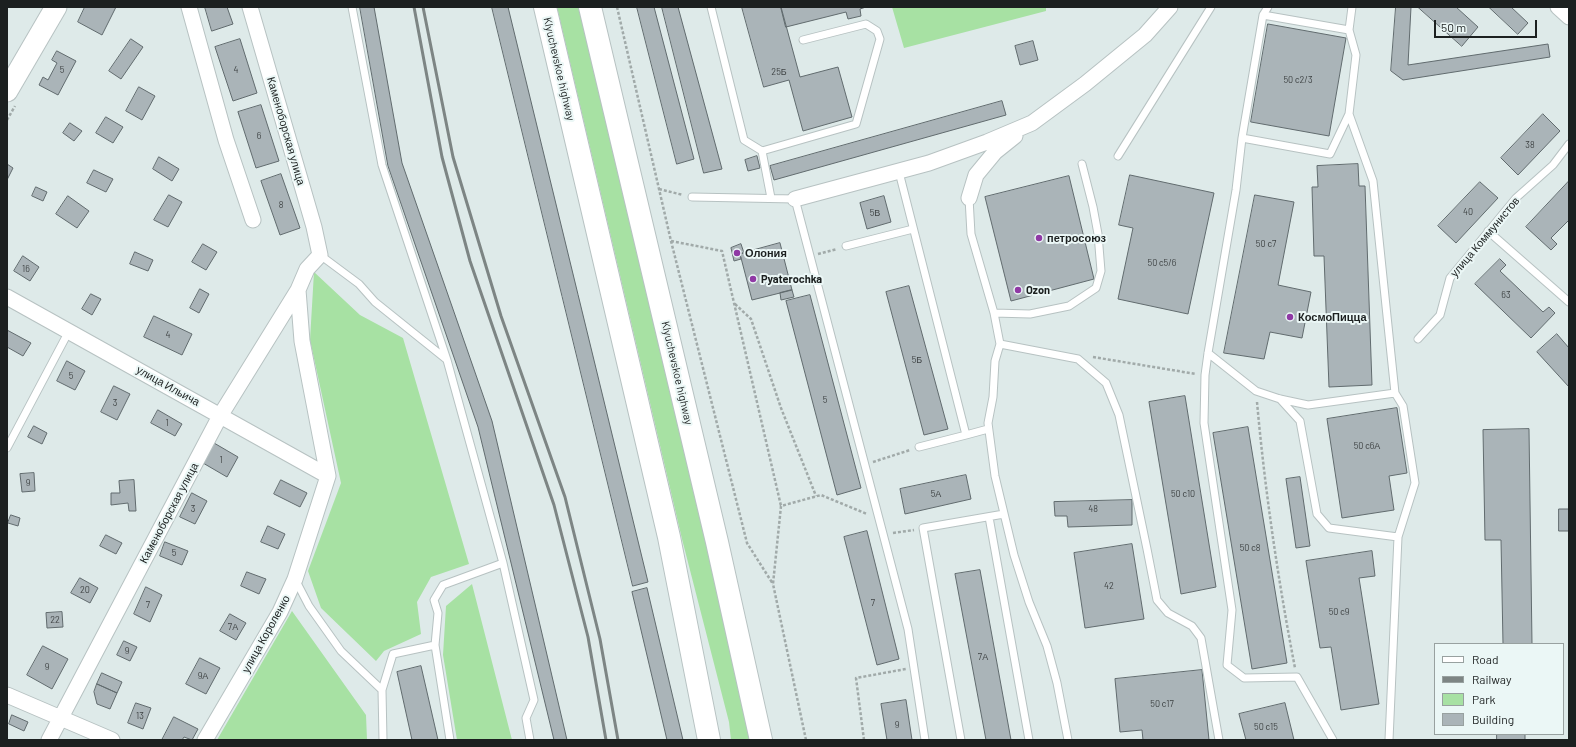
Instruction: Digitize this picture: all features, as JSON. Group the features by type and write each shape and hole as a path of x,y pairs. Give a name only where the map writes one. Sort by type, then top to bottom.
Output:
{"main road":[{"path":"7,91 56,7"},
{"name":"Klyuchevskoe highway","path":"545,7 669,537 709,740"},
{"name":"Klyuchevskoe highway","path":"590,7 717,542 762,740"}],"street":[{"path":"189,7 226,140 253,220"},
{"name":"Каменоборская улица","path":"49,740 220,416 298,290 307,269 320,255 314,227 250,7"},
{"path":"969,198 976,175 995,152 1085,84 1145,35 1170,7"},
{"path":"1558,7 1569,17"},
{"path":"795,199 929,164 1032,123"},
{"path":"298,290 302,341 328,476"},
{"name":"улица Ильича","path":"7,297 328,476"},
{"name":"улица Короленко","path":"205,740 280,612 295,579 328,476"},
{"path":"7,694 112,740"}],"lane":[{"path":"352,7 382,165 447,360 503,563 534,700 526,718 530,740"},
{"path":"711,7 744,140 762,150 856,124 880,40 877,31 866,24 803,40"},
{"path":"1118,156 1211,7"},
{"path":"1268,7 1263,15 1242,138 1236,190 1208,353 1205,375 1204,423 1232,610 1227,665 1244,678 1297,677 1333,740"},
{"path":"1242,138 1330,154 1349,114 1356,55 1350,30 1352,7"},
{"path":"1263,15 1350,30"},
{"path":"1349,114 1373,181 1395,393 1403,406 1415,482 1398,537 1389,740"},
{"name":"улица Коммунистов","path":"1418,339 1440,315 1450,278 1516,198 1553,165 1569,144"},
{"path":"762,150 771,198"},
{"path":"994,313 1030,314 1069,306 1096,288 1101,271 1098,234 1082,164"},
{"path":"899,172 966,435"},
{"path":"692,197 795,199 908,629 925,740"},
{"path":"969,198 971,234 994,313 1000,344 995,361 993,397 988,423 995,476 1014,555 1029,602 1048,646 1068,740"},
{"path":"846,246 913,229"},
{"path":"1488,231 1569,302"},
{"path":"320,255 359,284 375,302 447,360"},
{"path":"7,448 69,331"},
{"path":"1000,344 1078,359 1106,383 1119,415 1148,549 1157,600 1168,613 1192,626 1201,638 1219,740"},
{"path":"1208,353 1256,392 1308,405 1395,393"},
{"path":"1280,399 1300,421 1317,514 1329,528 1398,537"},
{"path":"919,447 988,429"},
{"path":"961,740 923,528 1004,514"},
{"path":"989,516 1029,740"},
{"path":"450,740 435,645 438,613 434,600 443,585 503,563"},
{"path":"295,579 309,606 342,651 382,690"},
{"path":"383,740 382,690 394,654 435,645"}],"path":[{"path":"618,7 671,241 747,543 773,584"},
{"path":"659,189 692,197"},
{"path":"671,241 722,251 781,506 773,584 806,740"},
{"path":"810,256 846,246"},
{"path":"734,304 751,319 781,408 816,496"},
{"path":"1085,356 1205,375"},
{"path":"1256,392 1263,465 1286,624 1297,677"},
{"path":"865,465 919,447"},
{"path":"781,506 821,495 878,519"},
{"path":"883,535 923,528"},
{"path":"864,740 856,678 914,668"}],"green space":[{"path":"557,7 579,7 710,545 751,740 731,740 729,722 682,539"},
{"path":"892,7 1046,7 1046,11 904,48"},
{"path":"314,272 360,315 403,338 469,564 431,577 417,602 421,634 384,651 376,661 321,608 308,571 341,483 310,340"},
{"path":"472,584 512,740 457,740 443,655 446,606"},
{"path":"292,611 366,715 367,740 217,740"}],"building":[{"path":"85,7 116,7 102,35 78,22"},
{"path":"205,7 227,7 233,24 212,31"},
{"path":"360,7 374,7 402,163 492,421 567,740 554,740 478,427 388,166"},
{"path":"492,7 508,7 648,582 633,586"},
{"path":"637,7 654,7 694,159 677,164"},
{"path":"662,7 678,7 722,169 704,173"},
{"path":"742,7 781,7 800,77 838,67 852,117 803,131 789,80 764,87"},
{"path":"781,7 866,7 860,9 861,16 848,19 846,12 786,27"},
{"path":"1396,7 1411,7 1408,65 1548,44 1550,57 1403,80 1391,71"},
{"path":"1418,7 1456,7 1478,27 1462,46"},
{"path":"1489,7 1511,7 1528,23 1518,34"},
{"path":"1268,24 1346,38 1329,136 1251,122"},
{"path":"131,39 143,47 121,79 109,71"},
{"path":"240,39 257,93 233,101 215,47"},
{"path":"1033,41 1038,60 1020,65 1015,46"},
{"path":"57,51 76,61 58,95 39,85 43,77 48,80 57,63 52,60"},
{"path":"139,87 155,96 142,120 126,111"},
{"path":"1002,101 1006,115 774,180 770,166"},
{"path":"261,105 279,161 256,168 238,112"},
{"path":"1543,114 1560,131 1518,175 1501,158"},
{"path":"106,117 123,127 113,143 96,133"},
{"path":"70,123 82,131 74,141 63,133"},
{"path":"757,156 760,168 748,171 745,160"},
{"path":"159,157 179,169 172,181 153,169"},
{"path":"7,164 13,168 7,180"},
{"path":"1358,164 1359,186 1365,186 1372,385 1329,387 1324,256 1314,256 1312,187 1318,187 1317,166"},
{"path":"94,170 113,179 106,192 87,183"},
{"path":"281,174 300,228 280,235 261,181"},
{"path":"1130,175 1214,193 1188,314 1118,299 1133,228 1119,225"},
{"name":"петросоюз","path":"1069,176 1094,279 1011,301 985,197"},
{"path":"1569,181 1569,220 1551,238 1557,244 1551,250 1526,227"},
{"path":"1480,182 1498,198 1456,243 1438,226"},
{"path":"36,187 47,192 43,201 32,196"},
{"path":"169,195 182,202 168,227 154,220"},
{"path":"1255,195 1294,202 1278,285 1311,292 1302,338 1270,332 1264,359 1224,353"},
{"path":"68,196 89,211 77,228 56,214"},
{"path":"884,196 891,222 867,229 860,203"},
{"path":"780,243 792,290 752,300 740,254"},
{"path":"203,244 217,252 206,270 192,262"},
{"name":"Олония","path":"741,244 744,253 740,254 741,259 734,261 731,248"},
{"path":"135,252 153,260 148,271 130,264"},
{"path":"23,256 39,267 30,281 14,271"},
{"path":"1500,259 1506,265 1500,271 1543,312 1549,307 1555,313 1531,338 1475,284"},
{"path":"909,286 948,429 924,435 886,292"},
{"path":"200,289 209,294 199,313 190,308"},
{"path":"792,290 794,297 781,300 780,293"},
{"path":"91,294 101,299 92,315 82,309"},
{"path":"810,295 861,488 837,495 786,301"},
{"path":"154,316 192,334 182,355 144,337"},
{"path":"7,330 31,343 23,356 7,347"},
{"path":"1557,334 1569,348 1569,387 1537,352"},
{"path":"67,361 85,371 75,390 57,381"},
{"path":"114,386 130,394 117,420 101,412"},
{"path":"1185,396 1216,587 1181,594 1149,402"},
{"path":"1397,408 1407,473 1389,476 1394,510 1342,518 1327,419"},
{"path":"158,410 182,424 175,436 151,423"},
{"path":"34,426 47,433 42,444 28,437"},
{"path":"1248,427 1287,663 1252,669 1213,433"},
{"path":"1529,429 1532,643 1503,643 1501,540 1485,540 1483,430"},
{"path":"214,443 238,457 227,477 203,463"},
{"path":"34,473 35,491 22,492 20,474"},
{"path":"966,475 971,499 905,514 900,489"},
{"path":"1300,477 1310,546 1296,548 1286,479"},
{"path":"134,480 136,511 129,511 128,503 111,505 111,493 120,493 119,481"},
{"path":"281,480 307,493 300,507 274,494"},
{"path":"192,493 207,501 195,524 180,517"},
{"path":"1132,500 1132,525 1068,527 1067,516 1055,516 1054,502"},
{"path":"1559,509 1569,509 1569,531 1559,531"},
{"path":"11,515 20,518 18,526 8,523"},
{"path":"268,526 285,534 278,549 261,542"},
{"path":"867,531 899,659 877,665 844,537"},
{"path":"106,535 122,543 116,554 100,546"},
{"path":"165,542 188,551 182,565 160,556"},
{"path":"1132,544 1144,619 1085,628 1074,553"},
{"path":"1372,551 1375,576 1359,578 1379,704 1341,710 1331,647 1320,648 1306,561"},
{"path":"980,570 1011,740 986,740 955,574"},
{"path":"247,572 266,579 259,594 241,586"},
{"path":"80,578 98,588 90,603 71,593"},
{"path":"146,587 162,595 150,622 134,614"},
{"path":"647,588 683,740 667,740 632,592"},
{"path":"62,612 63,627 47,628 46,613"},
{"path":"230,614 246,623 236,640 220,631"},
{"path":"124,641 137,647 130,661 117,655"},
{"path":"43,646 68,659 52,689 27,675"},
{"path":"200,658 220,668 206,694 186,684"},
{"path":"421,666 438,740 412,740 397,672"},
{"path":"1202,670 1209,740 1143,740 1142,730 1120,732 1115,679"},
{"path":"102,673 122,682 117,693 97,684"},
{"path":"97,684 117,693 110,709 97,704 94,692"},
{"path":"906,700 912,740 887,740 881,704"},
{"path":"136,703 151,708 143,729 128,723"},
{"path":"1285,703 1294,740 1246,740 1239,714"},
{"path":"12,715 28,722 24,731 9,724"},
{"path":"174,717 198,729 192,740 184,737 182,740 162,740"},
{"path":"1497,735 1525,735 1525,740 1497,740"}],"railway":[{"path":"414,7 442,157 470,261 554,505 588,637 606,740"},
{"path":"423,7 453,157 501,316 565,497 600,639 618,740"}],"place":[{"name":"петросоюз","path":"1039,238"},
{"name":"Олония","path":"737,253"},
{"name":"Pyaterochka","path":"753,279"},
{"name":"Ozon","path":"1018,290"},
{"name":"КосмоПицца","path":"1290,317"}]}
